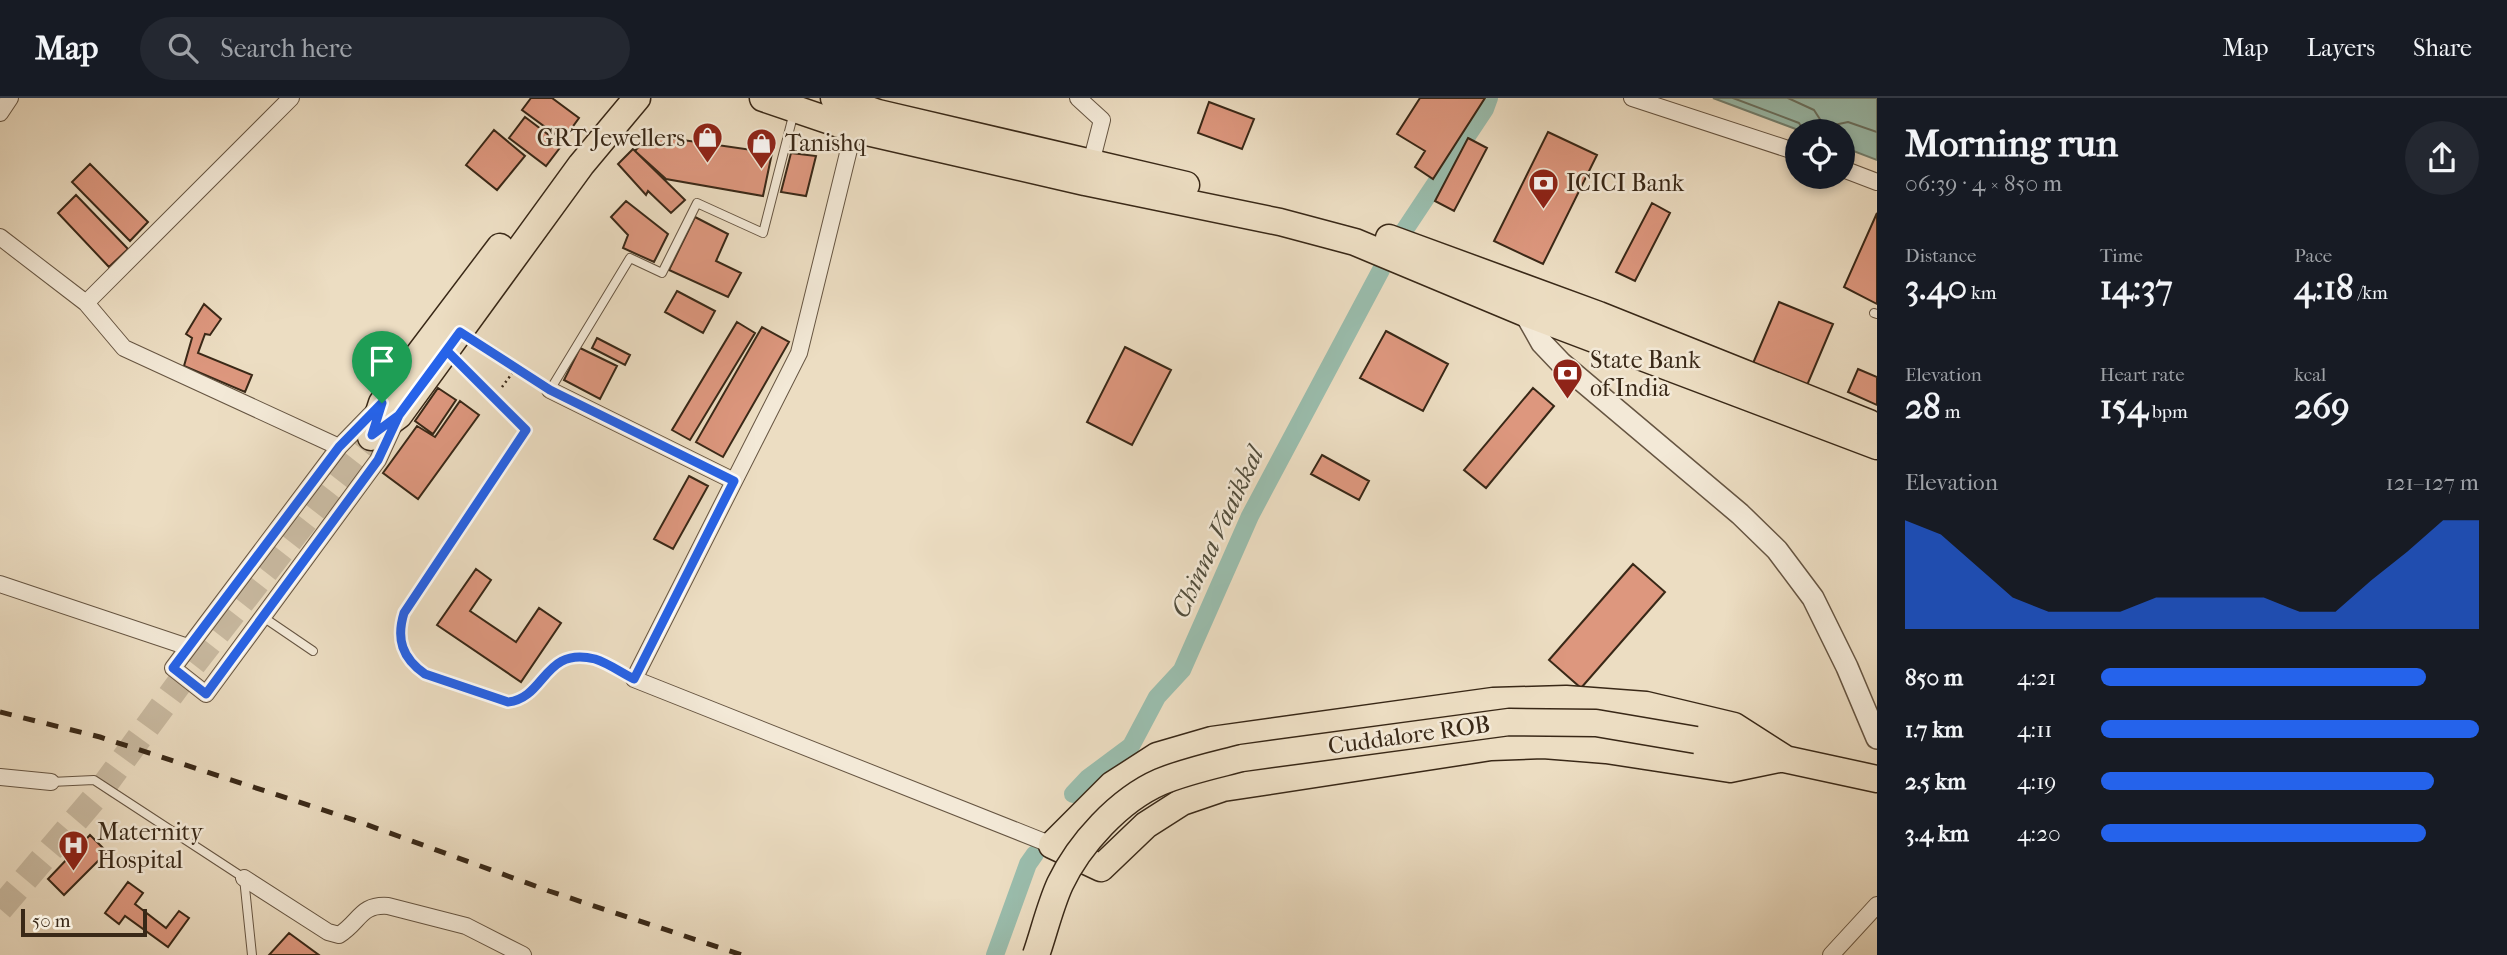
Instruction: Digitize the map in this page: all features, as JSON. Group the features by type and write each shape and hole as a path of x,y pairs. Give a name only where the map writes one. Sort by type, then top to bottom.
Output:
{"main road":[{"path":"369,439 613,98"},
{"path":"391,409 453,341 581,164 637,98"},
{"path":"763,98 853,129 1085,182 1280,222 1343,239 1525,313 1877,446"},
{"path":"834,98 878,113 1369,230 1612,320 1877,427"},
{"path":"1566,699 1646,705 1734,726 1784,758 1730,769 1606,750 1555,746 1491,747 1223,788 1182,802 1146,825 1101,868 1052,845 1112,785 1157,756 1212,740 1493,701 1566,699"},
{"name":"Cuddalore ROB","path":"1036,955 1060,884 1084,844 1120,807 1158,782 1242,758 1509,722 1596,723 1696,740 1877,779"}],"street":[{"path":"0,113 10,98"},
{"path":"86,303 291,98"},
{"path":"1078,98 1102,120 1091,163"},
{"path":"1632,98 1785,148"},
{"path":"853,129 799,353 634,679 1052,845"},
{"path":"1855,174 1877,182"},
{"path":"0,237 86,303 124,348 339,447"},
{"path":"1525,313 1542,343 1560,363 1740,514 1777,550 1812,598 1847,667 1877,738"},
{"path":"550,390 734,481"},
{"path":"391,409 378,460 206,694 173,668 339,447 391,409"},
{"path":"0,584 188,647"},
{"path":"0,777 51,782"},
{"path":"244,878 328,932 339,935 351,928 363,911 374,905 388,906 466,926 523,955"},
{"path":"1831,955 1877,905"}],"lane":[{"path":"550,390 630,258 662,273 697,203 762,233 795,109"},
{"path":"453,341 494,398 526,430 404,613 400,627 404,655 413,666 425,674 508,702 518,701 529,694 555,663 573,658 595,659 634,679"},
{"path":"263,617 313,651"},
{"path":"51,782 94,780 244,878 252,955"}],"path":[{"path":"453,341 516,368 550,390"},
{"path":"494,398 516,368"}],"water":[{"path":"1713,98 1877,98 1877,160 1855,152 1855,119 1785,119 1785,125"}],"building":[{"path":"531,98 552,98 579,118 563,140 522,110"},
{"path":"1420,98 1485,98 1433,179 1415,167 1425,151 1397,134"},
{"path":"1209,102 1254,119 1242,149 1198,133"},
{"path":"525,117 562,145 546,166 509,138"},
{"path":"494,130 525,156 497,190 466,165"},
{"path":"1548,132 1597,155 1543,264 1494,241"},
{"path":"648,135 772,153 763,196 666,179 635,151"},
{"path":"1468,138 1487,148 1454,211 1435,201"},
{"path":"633,149 685,200 671,213 648,191 646,195 618,164"},
{"path":"791,153 816,156 806,196 781,192"},
{"path":"90,164 148,222 130,241 72,182"},
{"path":"76,195 128,249 109,267 58,213"},
{"path":"626,201 668,234 654,262 623,248 628,235 611,217"},
{"path":"1652,203 1670,213 1635,281 1616,272"},
{"path":"1877,213 1877,304 1844,287"},
{"path":"695,217 728,234 716,261 741,273 728,297 669,270"},
{"path":"677,291 715,311 703,333 665,312"},
{"path":"1779,302 1833,324 1805,390 1751,368"},
{"path":"204,304 221,319 210,335 205,334 198,353 252,375 245,392 184,366 192,338 186,334"},
{"path":"737,322 755,333 690,440 672,430"},
{"path":"762,327 789,342 723,457 696,442"},
{"path":"1386,331 1448,364 1423,411 1360,378"},
{"path":"597,338 630,355 625,365 592,348"},
{"path":"1125,347 1171,370 1132,445 1087,422"},
{"path":"580,348 617,366 600,399 564,380"},
{"path":"1858,369 1877,377 1877,405 1848,392"},
{"path":"438,388 456,400 433,434 415,421"},
{"path":"1533,388 1554,406 1486,488 1464,470"},
{"path":"460,401 479,415 418,499 383,473 417,426 435,437"},
{"path":"1322,455 1369,481 1359,500 1311,474"},
{"path":"689,476 708,486 673,549 654,539"},
{"path":"1633,564 1665,592 1581,688 1549,660"},
{"path":"476,569 491,580 470,611 516,642 539,608 561,623 521,682 437,625"},
{"path":"90,835 107,852 64,895 48,879"},
{"path":"128,882 143,893 135,904 166,928 179,911 189,918 168,947 125,916 119,924 105,913"},
{"path":"289,933 319,955 269,955"}],"waterway":[{"name":"Chinna Vaaikkal","path":"1404,231 1485,109 1489,98"},
{"name":"Chinna Vaaikkal","path":"1073,794 1088,778 1131,746 1157,697 1182,670 1250,516 1381,270"},
{"name":"Chinna Vaaikkal","path":"995,955 1028,864 1035,854"}],"tunnel":[{"path":"0,909 98,794 192,666 366,443"}],"railway":[{"path":"0,712 100,737 354,820 549,891 742,955"}],"place":[{"name":"GRT Jewellers","path":"708,165"},
{"name":"Tanishq","path":"762,170"},
{"name":"ICICI Bank","path":"1543,210"},
{"name":"State Bank of India","path":"1567,401"},
{"name":"Maternity Hospital","path":"74,873"}],"route":[{"path":"382,403 339,447 173,668 206,694 378,460 399,415 460,332 550,390 734,481 634,679 595,659 573,658 555,663 529,694 518,701 508,702 425,674 413,666 404,655 400,641 404,613 526,430 447,351 399,415 372,435 382,403"}]}
